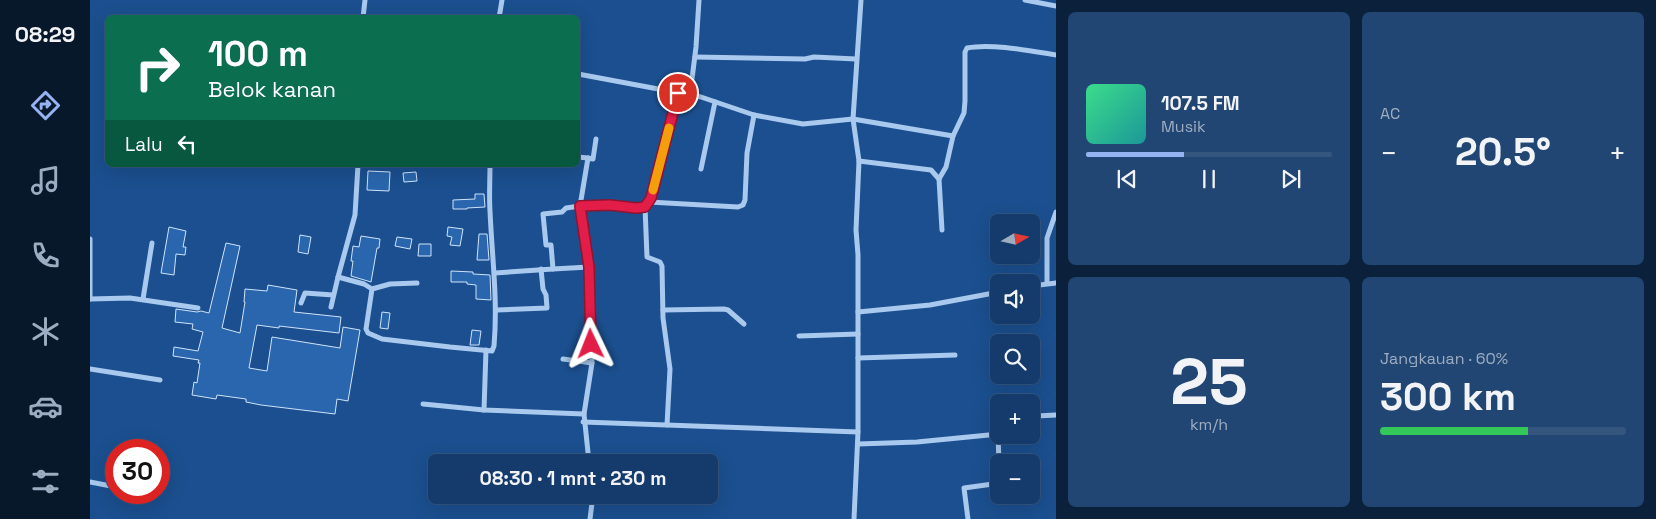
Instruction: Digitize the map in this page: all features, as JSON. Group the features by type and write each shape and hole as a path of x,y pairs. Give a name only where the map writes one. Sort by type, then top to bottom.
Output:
{"street":[{"path":"364,15 365,0"},
{"path":"500,15 502,0"},
{"path":"690,95 699,0"},
{"path":"854,519 858,444 856,230 859,161 853,119 861,0"},
{"path":"1025,0 1056,6"},
{"path":"942,230 939,179 946,168 953,136 964,113 965,52 967,48 986,47 1056,54"},
{"path":"695,57 805,59 814,56 856,59"},
{"path":"580,74 690,95 754,115 802,124 853,119 953,136"},
{"path":"667,425 670,369 663,310 662,264 647,257 645,207 649,202 678,93"},
{"path":"701,169 715,102"},
{"path":"649,202 738,207 743,205 745,200 746,153 754,115"},
{"path":"580,156 592,158 596,139"},
{"path":"588,158 580,206 589,267 592,363 583,422 588,454"},
{"path":"859,161 931,170 939,179"},
{"path":"331,307 355,215 358,167"},
{"path":"372,289 366,329 368,333 382,338 450,348 492,351 497,310 489,210 490,167"},
{"path":"553,269 551,245 546,245 543,214 562,212 566,208 580,206 645,207"},
{"path":"1047,283 1047,238 1056,212"},
{"path":"90,239 90,299 144,299 198,308"},
{"path":"144,299 152,243"},
{"path":"495,273 589,267"},
{"path":"497,310 547,308 541,269"},
{"path":"338,277 364,284 372,289 390,284 417,283"},
{"path":"1040,284 1056,283"},
{"path":"301,303 305,293 333,295"},
{"path":"858,312 930,305 990,294"},
{"path":"663,310 724,309 728,310 744,324"},
{"path":"799,336 858,334"},
{"path":"484,410 486,350"},
{"path":"858,358 955,355"},
{"path":"563,359 592,363"},
{"path":"90,369 160,380"},
{"path":"423,404 484,410 584,414"},
{"path":"1040,416 1056,415"},
{"path":"583,422 858,432"},
{"path":"858,444 917,442 990,435"},
{"path":"90,482 105,484"},
{"path":"968,519 964,488 990,484"},
{"path":"590,519 592,504"}],"building":[{"path":"368,171 390,172 389,191 367,190"},
{"path":"416,172 417,181 404,182 403,173"},
{"path":"475,194 484,194 485,207 453,209 453,200 475,199"},
{"path":"169,227 186,231 183,247 186,247 185,255 176,254 174,275 161,273"},
{"path":"448,227 463,229 460,246 450,245 452,237 447,236"},
{"path":"479,234 487,234 489,260 477,260"},
{"path":"300,235 311,237 308,254 298,252"},
{"path":"361,236 380,239 371,282 351,276 353,246 359,247"},
{"path":"397,237 412,239 410,249 395,246"},
{"path":"226,243 240,246 222,328 240,333 245,289 267,291 268,285 297,290 294,312 341,317 339,333 257,325 249,368 267,371 272,337 340,348 343,327 360,330 348,401 337,399 335,414 261,405 246,402 246,399 217,395 216,399 192,395 194,382 197,383 199,360 173,356 174,347 198,351 203,332 192,329 193,324 175,322 176,309 209,313"},
{"path":"419,244 431,244 431,256 418,256"},
{"path":"451,271 490,275 491,300 476,299 476,285 467,284 467,282 451,282"},
{"path":"382,312 390,313 388,329 380,328"},
{"path":"472,330 481,331 479,345 470,345"}],"slow traffic":[{"path":"653,190 669,128"}],"route":[{"path":"591,344 589,267 580,206 645,207 651,198 678,93"}]}
